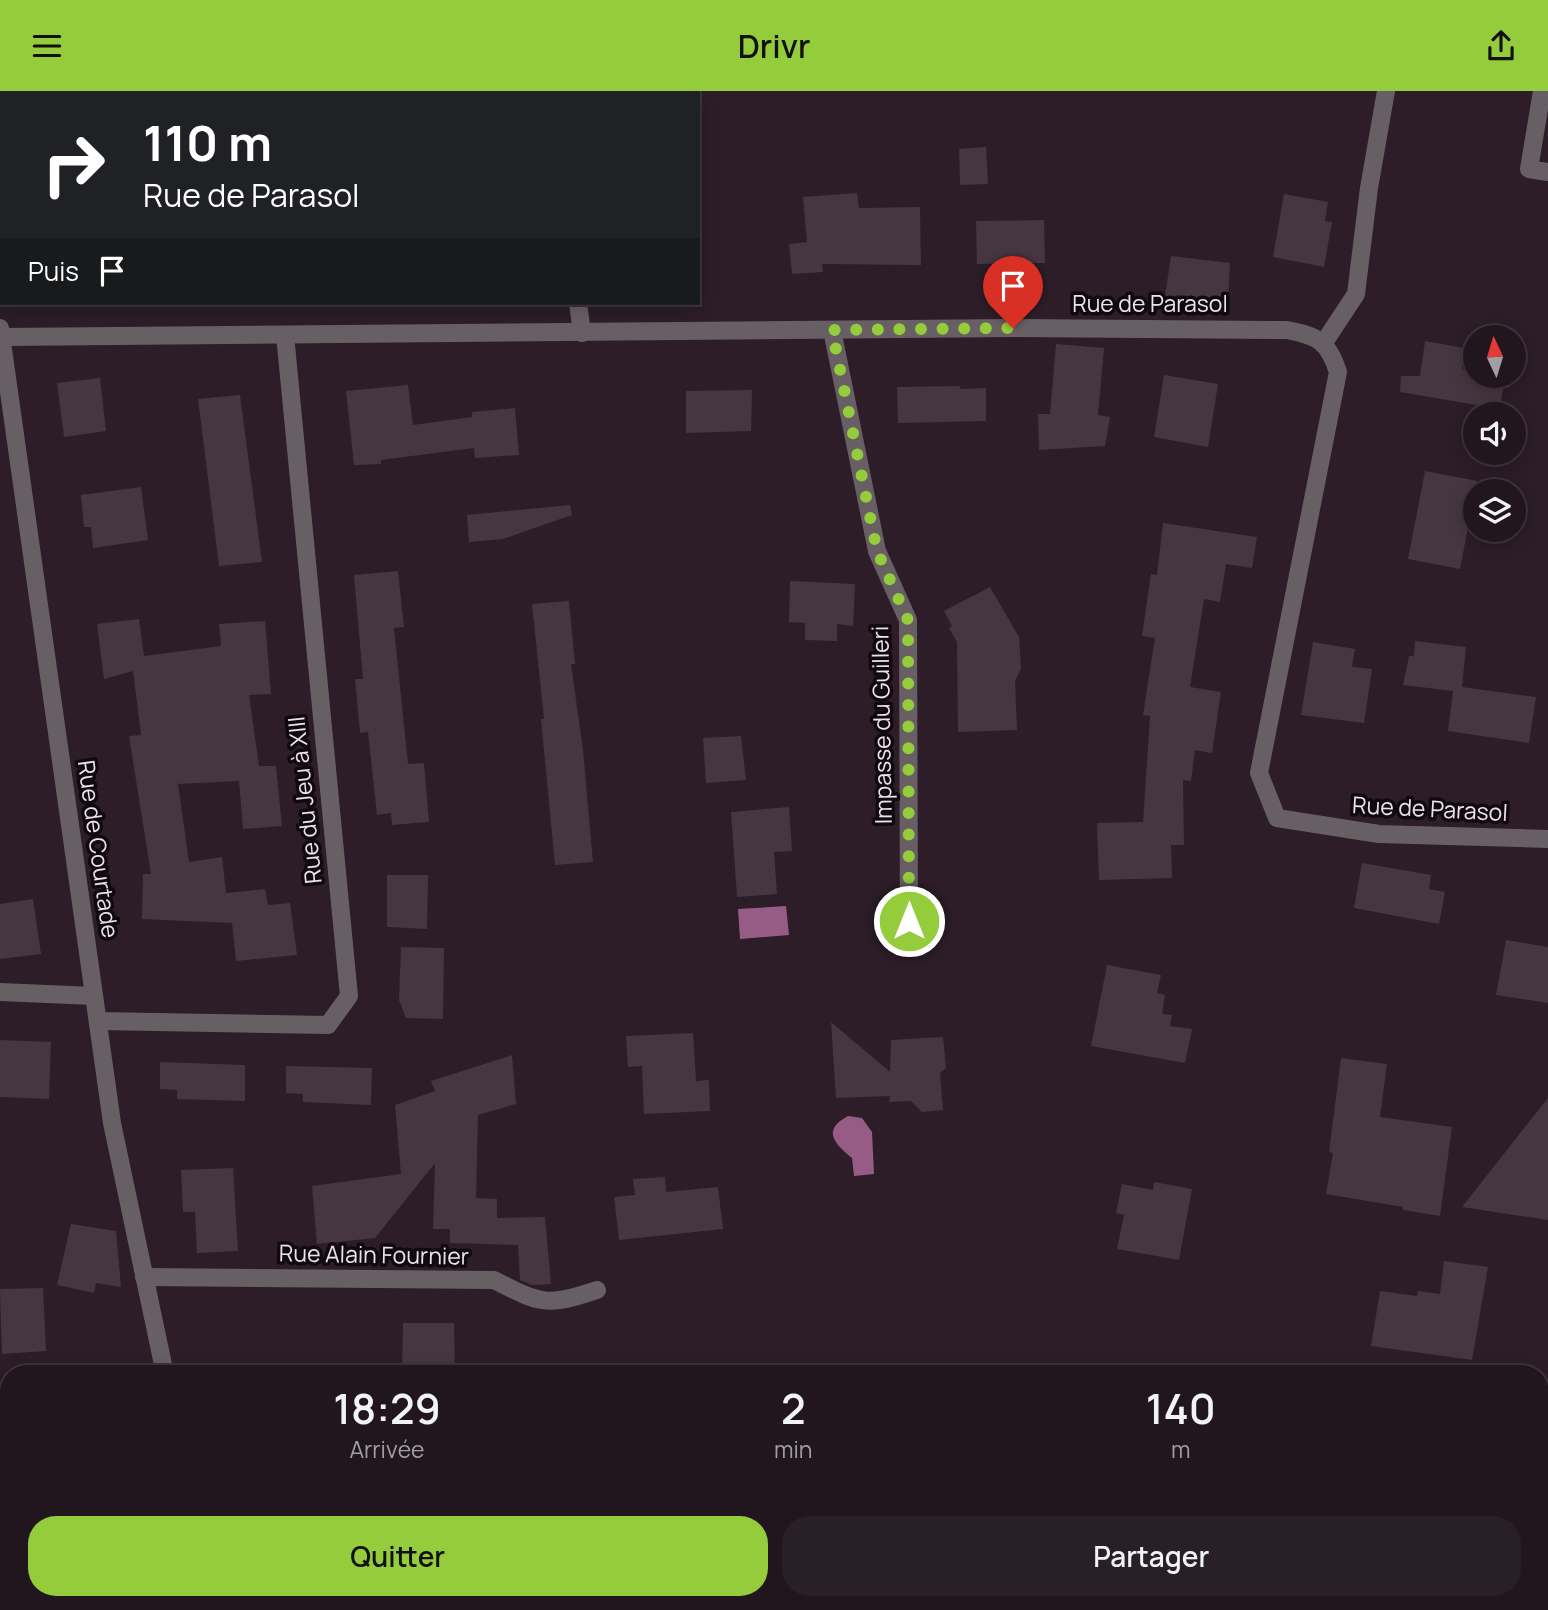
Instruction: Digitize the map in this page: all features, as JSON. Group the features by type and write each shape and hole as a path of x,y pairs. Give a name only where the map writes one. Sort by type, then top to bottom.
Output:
{"street":[{"path":"1323,344 1356,294 1368,188 1386,91"},
{"path":"1542,91 1529,169 1548,172"},
{"path":"578,305 582,334"},
{"name":"Rue de Parasol","path":"1,332 285,335 832,330 1287,330 1313,335 1332,351 1338,372 1259,773 1277,818 1379,834 1548,839"},
{"name":"Impasse du Guilleri","path":"832,330 877,551 908,620 909,921"},
{"name":"Rue de Courtade","path":"1,332 112,1123 163,1365"},
{"name":"Rue du Jeu à XIII","path":"98,1021 328,1025 349,996 285,335"},
{"path":"0,992 94,996"},
{"name":"Rue Alain Fournier","path":"144,1277 494,1280 533,1300 561,1302 597,1290"}],"shaded area":[{"path":"786,906 789,935 740,939 738,909"},
{"path":"848,1116 862,1118 872,1132 874,1174 854,1176 852,1158 836,1142 833,1132 835,1127"}],"building":[{"path":"986,147 988,184 960,185 959,149"},
{"path":"857,193 859,208 920,207 921,265 822,264 823,272 792,274 789,244 807,242 803,197"},
{"path":"1284,194 1328,202 1325,221 1332,222 1324,267 1273,257"},
{"path":"1044,220 1045,263 977,264 976,221"},
{"path":"1171,256 1230,263 1228,299 1199,297 1197,315 1163,309"},
{"path":"1425,341 1463,348 1463,389 1503,389 1501,402 1463,403 1400,392 1401,376 1420,376"},
{"path":"1056,344 1104,348 1098,415 1110,417 1105,446 1039,450 1038,414 1050,414"},
{"path":"1164,375 1218,384 1208,447 1154,437"},
{"path":"100,378 106,431 64,437 57,383"},
{"path":"408,385 413,425 472,417 472,412 515,408 519,455 475,458 474,448 381,460 381,464 354,465 346,391"},
{"path":"960,386 960,389 986,388 986,421 898,423 897,387"},
{"path":"752,390 751,431 686,433 686,391"},
{"path":"240,395 262,562 219,566 198,399"},
{"path":"1425,471 1467,479 1463,479 1463,542 1465,542 1460,569 1408,559"},
{"path":"141,487 148,540 93,548 91,527 84,527 81,495"},
{"path":"570,505 572,515 503,539 469,542 467,515"},
{"path":"1163,523 1257,537 1252,568 1226,564 1220,602 1204,599 1190,687 1221,692 1212,753 1195,750 1191,781 1183,780 1184,845 1171,845 1172,878 1099,880 1097,823 1143,822 1150,716 1143,715 1155,638 1142,636 1151,574 1157,575"},
{"path":"398,571 404,627 394,628 408,764 424,763 429,822 392,825 391,813 377,815 368,732 360,733 355,679 363,679 354,575"},
{"path":"790,581 855,584 853,626 837,624 837,641 805,640 805,623 789,622"},
{"path":"990,587 1019,637 1021,669 1015,681 1017,730 958,732 957,642 944,611"},
{"path":"569,601 575,664 571,664 583,750 593,862 555,865 532,604"},
{"path":"139,619 144,656 221,646 219,624 265,621 271,694 249,695 259,766 276,766 282,826 243,829 239,781 178,784 189,862 222,857 226,893 265,889 268,905 290,903 297,955 236,961 232,923 142,919 143,874 151,874 129,736 141,735 133,671 104,679 97,624"},
{"path":"1415,641 1466,647 1462,687 1536,697 1529,743 1448,731 1453,691 1403,685 1409,656 1414,656"},
{"path":"1313,642 1355,649 1352,667 1372,669 1364,723 1301,715"},
{"path":"741,736 746,780 706,783 703,738"},
{"path":"789,807 792,851 774,852 777,894 737,897 731,812"},
{"path":"1362,863 1431,875 1429,889 1445,892 1439,924 1354,908"},
{"path":"387,875 428,875 427,929 387,927"},
{"path":"33,899 41,954 0,959 0,904"},
{"path":"1506,940 1548,947 1548,1003 1496,995"},
{"path":"401,947 444,948 443,1019 406,1018 399,1000"},
{"path":"1107,965 1161,975 1157,993 1165,995 1162,1014 1172,1015 1170,1026 1192,1029 1185,1063 1091,1046"},
{"path":"831,1022 890,1072 891,1040 943,1037 946,1068 940,1073 943,1110 922,1112 911,1101 889,1102 890,1096 836,1098"},
{"path":"693,1033 696,1081 709,1080 710,1111 644,1114 642,1066 628,1067 626,1036"},
{"path":"0,1040 51,1042 49,1099 0,1097"},
{"path":"512,1055 516,1104 478,1115 476,1198 497,1199 497,1218 545,1217 551,1284 532,1285 520,1280 518,1245 450,1243 450,1229 433,1229 435,1163 375,1238 317,1244 312,1186 401,1174 395,1105 435,1091 431,1081"},
{"path":"1341,1058 1387,1064 1380,1117 1452,1127 1440,1216 1326,1194 1333,1153 1329,1152"},
{"path":"160,1062 245,1065 245,1101 177,1099 177,1090 160,1089"},
{"path":"286,1066 372,1068 371,1105 303,1102 303,1094 286,1093"},
{"path":"1548,1098 1548,1220 1462,1207 1514,1141"},
{"path":"233,1168 238,1251 197,1253 195,1212 183,1212 181,1170"},
{"path":"665,1177 666,1192 718,1187 723,1229 619,1240 614,1197 635,1195 633,1179"},
{"path":"1154,1182 1192,1189 1179,1260 1117,1249 1124,1215 1116,1213 1122,1184 1153,1190"},
{"path":"71,1224 116,1231 121,1287 96,1283 94,1293 57,1285"},
{"path":"1444,1261 1488,1267 1472,1360 1371,1346 1380,1291 1417,1296 1418,1291 1440,1294"},
{"path":"43,1288 46,1351 2,1354 0,1289"},
{"path":"403,1323 454,1323 455,1365 402,1365"}],"route":[{"path":"909,921 908,620 877,551 832,330 1013,328"}]}
